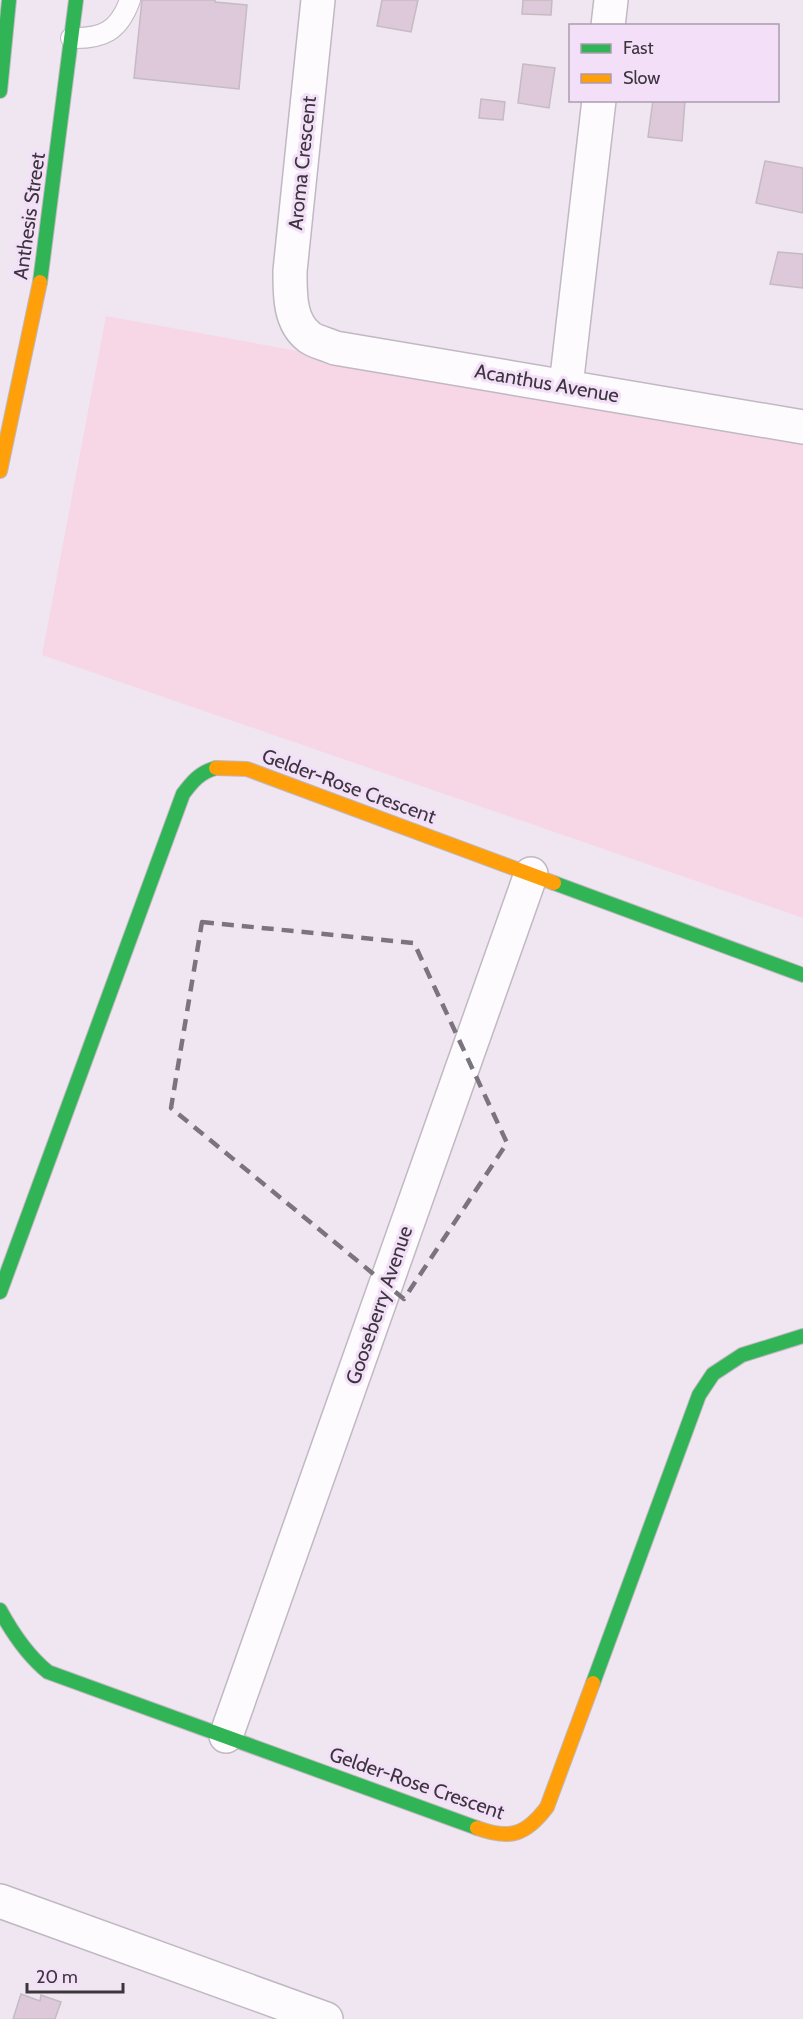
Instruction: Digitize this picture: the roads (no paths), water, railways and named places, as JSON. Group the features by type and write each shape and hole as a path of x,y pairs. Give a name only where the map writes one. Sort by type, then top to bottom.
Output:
{"street":[{"path":"0,91 9,0"},
{"name":"Anthesis Street","path":"0,471 43,267 76,0"},
{"name":"Aroma Crescent","path":"298,324 291,299 290,271 318,0"},
{"path":"608,24 611,0"},
{"path":"566,386 599,102"},
{"name":"Acanthus Avenue","path":"298,324 309,337 335,348 803,427"},
{"name":"Gelder-Rose Crescent","path":"0,1292 183,794 194,778 210,769 247,769 803,975"},
{"name":"Gooseberry Avenue","path":"226,1736 531,874"},
{"name":"Gelder-Rose Crescent","path":"0,1610 22,1649 48,1672 492,1833 515,1835 534,1825 547,1807 699,1395 713,1374 742,1355 803,1336"},
{"path":"0,1901 326,2019"}],"lane":[{"path":"71,38 92,39 111,29 124,16 130,0"}]}
